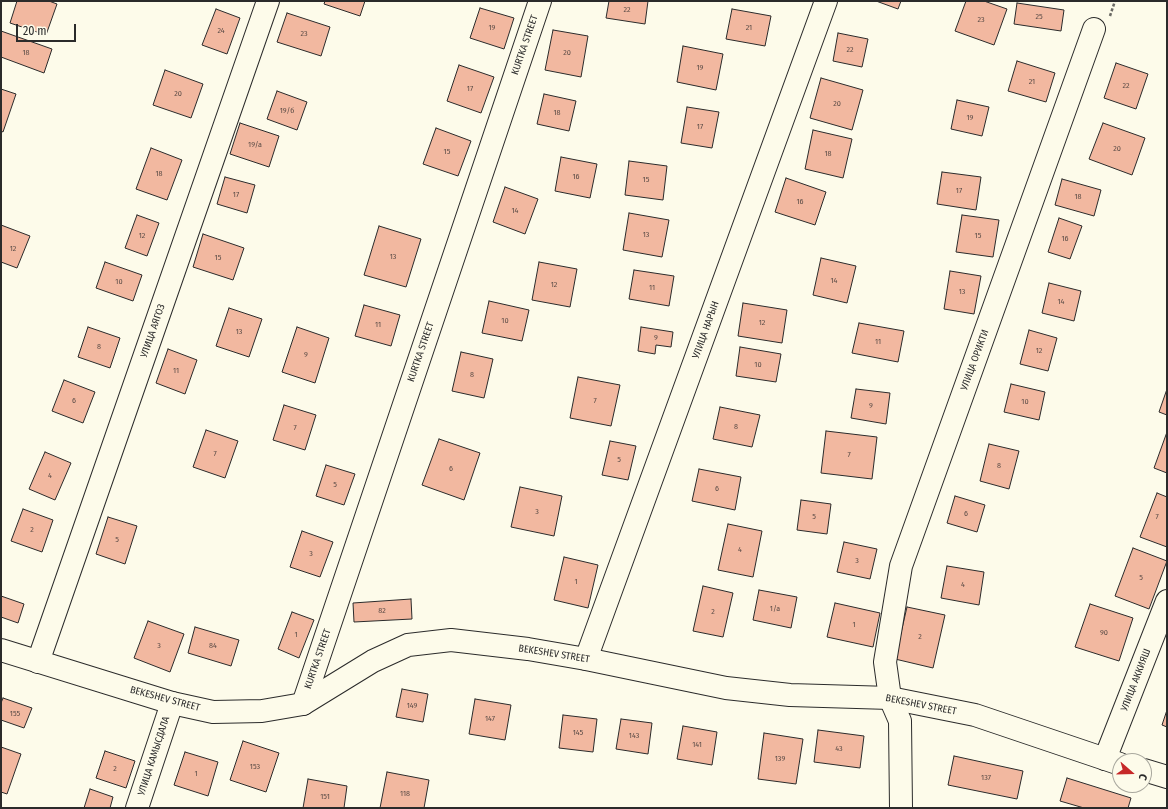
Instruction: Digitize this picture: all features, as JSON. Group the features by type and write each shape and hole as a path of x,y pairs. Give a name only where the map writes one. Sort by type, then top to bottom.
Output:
{"street":[{"name":"УЛИЦА АЯГОЗ","path":"38,662 268,1"},
{"name":"KURTKA STREET","path":"303,704 540,1"},
{"name":"УЛИЦА НАРЫН","path":"586,659 826,1"},
{"name":"УЛИЦА ОРИКТИ","path":"901,808 900,721 890,698 885,662 901,566 1094,29"},
{"name":"УЛИЦА АККИЯШ","path":"1115,753 1167,601"},
{"name":"BEKESHEV STREET","path":"1,650 172,703 213,712 262,711 303,704 373,661 408,645 451,640 528,649 586,659 726,688 790,695 890,698 975,715 1112,761"},
{"name":"УЛИЦА КАМЫСДАЛА","path":"137,808 172,703"},
{"path":"1152,772 1167,777"}],"building":[{"path":"17,1 49,1 57,4 46,35 10,23"},
{"path":"325,1 365,1 360,16 324,4"},
{"path":"609,1 648,1 645,24 606,18"},
{"path":"876,1 901,1 898,9"},
{"path":"966,1 984,1 1007,9 994,45 955,31"},
{"path":"1017,3 1064,10 1061,31 1014,24"},
{"path":"480,8 514,18 504,49 470,38"},
{"path":"216,9 240,18 227,54 202,45"},
{"path":"732,9 771,16 765,46 726,39"},
{"path":"287,13 330,27 321,56 277,42"},
{"path":"553,30 588,36 581,77 545,70"},
{"path":"1,31 52,49 44,73 1,57"},
{"path":"838,33 868,39 862,67 833,61"},
{"path":"683,46 723,54 716,90 677,82"},
{"path":"1017,61 1055,73 1046,102 1008,91"},
{"path":"1116,63 1148,74 1136,109 1104,98"},
{"path":"459,65 494,77 481,113 447,101"},
{"path":"165,70 203,84 191,118 153,105"},
{"path":"821,78 863,90 852,130 810,118"},
{"path":"1,89 16,94 3,132 1,131"},
{"path":"277,91 307,102 297,130 267,119"},
{"path":"544,94 576,101 569,131 537,124"},
{"path":"957,100 989,107 982,136 951,129"},
{"path":"687,107 719,112 712,148 681,143"},
{"path":"240,123 279,136 269,167 230,154"},
{"path":"1103,123 1145,138 1132,175 1089,159"},
{"path":"436,128 471,141 458,176 423,164"},
{"path":"813,130 852,139 843,178 805,169"},
{"path":"151,148 182,160 167,200 136,189"},
{"path":"561,157 597,164 590,198 555,191"},
{"path":"629,161 667,166 663,200 625,195"},
{"path":"942,172 981,177 976,210 937,204"},
{"path":"225,177 255,185 247,213 217,204"},
{"path":"786,178 826,192 815,225 775,212"},
{"path":"1062,179 1101,190 1094,216 1055,205"},
{"path":"505,187 538,199 525,234 493,222"},
{"path":"629,213 669,220 662,257 623,250"},
{"path":"137,215 159,223 147,256 125,248"},
{"path":"962,215 999,220 993,257 956,252"},
{"path":"1059,218 1082,226 1070,259 1048,252"},
{"path":"1,225 30,236 17,268 1,262"},
{"path":"379,226 421,239 406,287 364,275"},
{"path":"203,234 244,248 233,280 193,267"},
{"path":"821,258 856,266 847,303 813,295"},
{"path":"105,262 142,275 133,301 96,288"},
{"path":"539,262 577,269 570,307 532,300"},
{"path":"634,270 674,276 669,306 629,299"},
{"path":"950,271 981,276 974,314 944,309"},
{"path":"1049,283 1081,291 1074,321 1042,313"},
{"path":"489,301 529,310 522,341 482,333"},
{"path":"743,303 787,310 782,343 738,336"},
{"path":"364,305 400,315 391,346 355,336"},
{"path":"229,308 262,319 249,357 216,346"},
{"path":"859,323 904,331 898,362 852,353"},
{"path":"88,327 120,338 110,368 78,357"},
{"path":"297,327 329,338 315,383 282,372"},
{"path":"641,327 673,332 671,347 656,345 655,354 638,351"},
{"path":"1029,330 1057,338 1048,371 1020,364"},
{"path":"740,347 781,354 776,382 736,376"},
{"path":"168,349 197,360 185,394 156,383"},
{"path":"461,352 493,359 484,398 452,391"},
{"path":"578,377 620,385 611,426 570,418"},
{"path":"64,380 95,392 83,423 52,411"},
{"path":"1011,384 1045,392 1039,420 1004,412"},
{"path":"856,389 890,393 886,424 851,418"},
{"path":"1167,389 1167,415 1159,412"},
{"path":"284,405 316,415 305,450 273,440"},
{"path":"720,407 760,415 752,447 713,439"},
{"path":"206,430 238,441 225,478 193,467"},
{"path":"826,431 877,437 872,479 821,473"},
{"path":"1167,432 1167,473 1154,468"},
{"path":"439,439 480,453 464,500 422,485"},
{"path":"610,441 636,446 628,480 602,475"},
{"path":"989,444 1019,451 1009,489 980,481"},
{"path":"45,452 71,463 55,500 29,489"},
{"path":"326,465 355,474 344,505 316,496"},
{"path":"699,469 741,477 735,510 692,501"},
{"path":"520,487 562,496 554,536 511,527"},
{"path":"1157,493 1167,497 1167,547 1140,537"},
{"path":"955,496 985,505 977,532 947,523"},
{"path":"801,500 831,504 827,534 797,530"},
{"path":"23,509 53,520 42,552 11,541"},
{"path":"108,517 137,526 125,564 96,554"},
{"path":"728,524 762,531 753,577 718,570"},
{"path":"302,531 333,542 320,577 290,567"},
{"path":"844,542 877,549 870,579 837,572"},
{"path":"1133,548 1167,561 1149,609 1115,596"},
{"path":"564,557 598,565 588,608 554,600"},
{"path":"947,566 984,572 979,605 941,598"},
{"path":"703,586 733,593 723,637 693,631"},
{"path":"759,590 797,597 791,628 753,620"},
{"path":"1,596 24,604 18,623 1,617"},
{"path":"411,599 412,619 354,622 353,603"},
{"path":"835,603 880,613 873,647 827,637"},
{"path":"1090,604 1133,618 1119,661 1075,647"},
{"path":"907,607 945,615 933,668 895,659"},
{"path":"292,612 314,620 299,658 278,649"},
{"path":"148,621 184,634 170,672 134,658"},
{"path":"195,627 239,640 231,666 188,653"},
{"path":"402,689 428,694 423,722 396,717"},
{"path":"3,698 32,708 24,728 1,720 1,703"},
{"path":"475,699 511,705 505,740 469,734"},
{"path":"1167,710 1167,727 1162,725"},
{"path":"563,715 597,719 593,752 559,748"},
{"path":"621,719 652,723 648,754 616,749"},
{"path":"683,726 717,732 712,765 677,759"},
{"path":"818,730 864,736 860,768 814,762"},
{"path":"764,733 803,739 796,784 758,779"},
{"path":"243,741 279,753 266,792 230,780"},
{"path":"1,747 21,754 7,794 1,792"},
{"path":"105,751 135,761 126,788 96,778"},
{"path":"185,752 218,762 208,796 174,785"},
{"path":"954,756 1023,771 1017,799 948,785"},
{"path":"387,772 429,780 424,808 380,808"},
{"path":"1067,778 1131,798 1128,808 1084,808 1060,801"},
{"path":"308,779 347,786 344,808 303,808"},
{"path":"90,789 113,797 110,808 84,808"}]}
